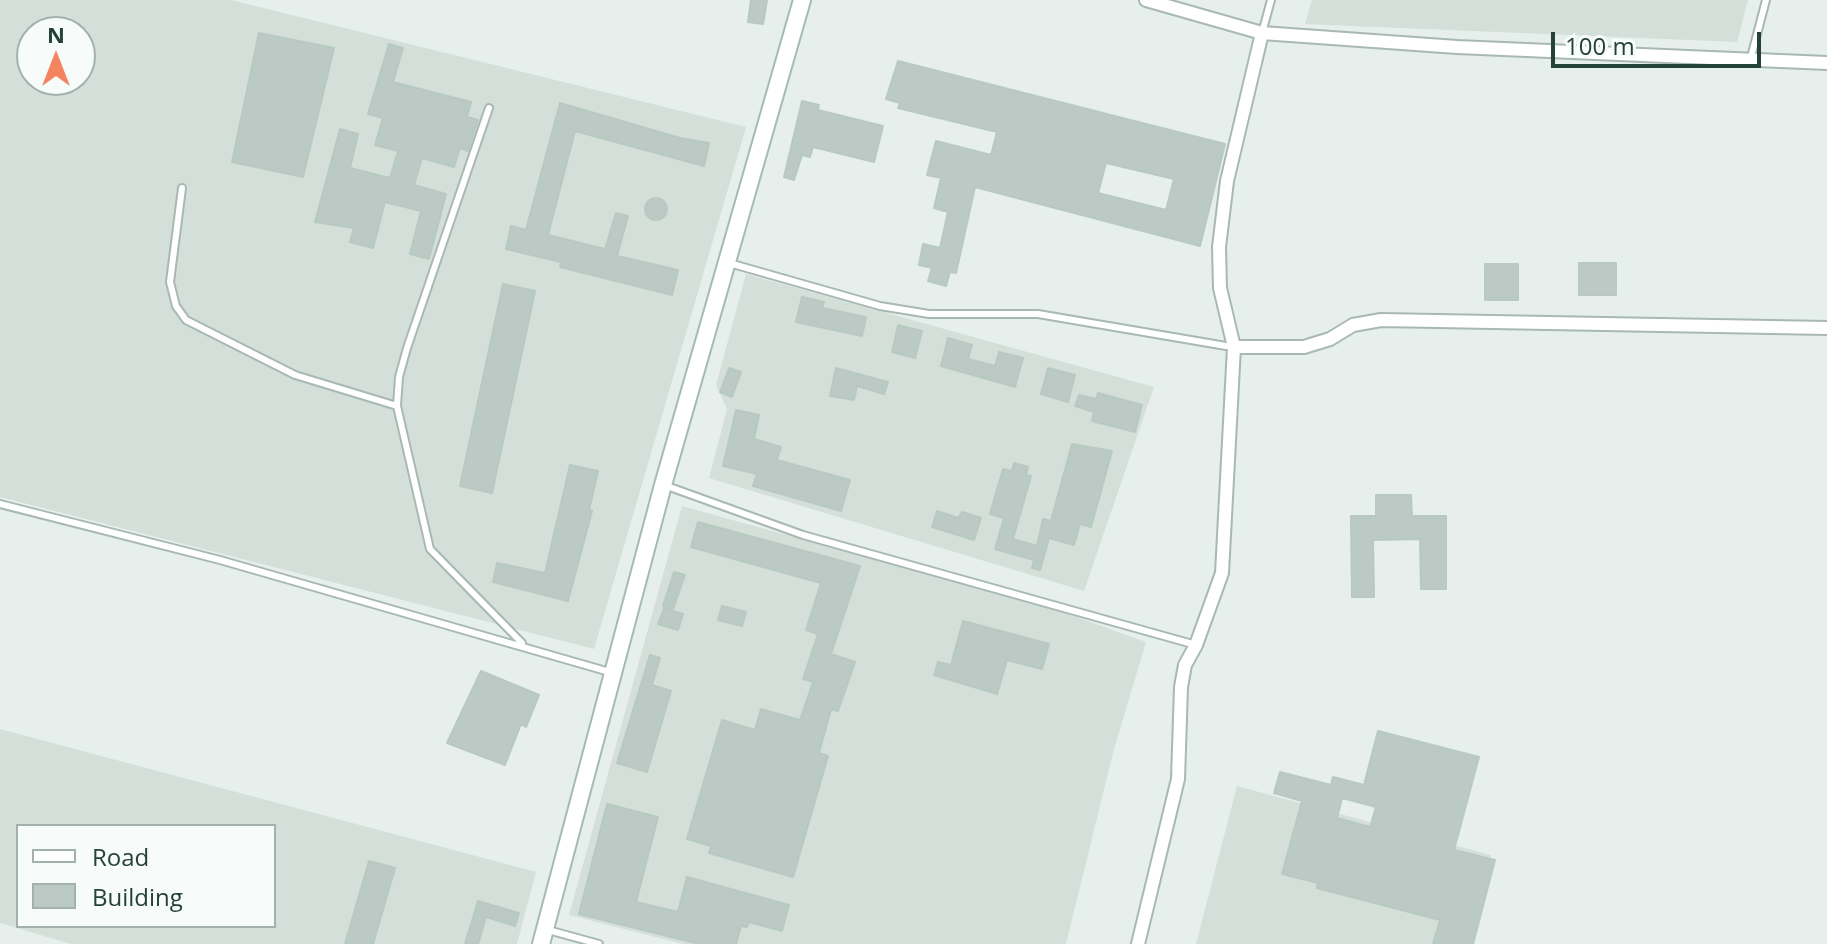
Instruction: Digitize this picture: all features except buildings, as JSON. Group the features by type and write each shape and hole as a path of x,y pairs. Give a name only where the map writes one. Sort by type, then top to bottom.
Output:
{"street":[{"path":"542,937 663,485 802,0"},
{"path":"1146,0 1262,33 1827,63"},
{"path":"1138,944 1172,814 1178,779 1181,687 1185,665 1196,645 1222,573 1234,347 1220,288 1219,247 1227,181 1262,33"},
{"path":"1234,347 1304,347 1330,339 1353,325 1381,320 1827,328"}],"lane":[{"path":"1262,33 1271,0"},
{"path":"1750,61 1766,0"},
{"path":"489,108 407,348 399,377 397,406 430,549 524,645"},
{"path":"182,188 170,282 176,306 186,320 295,375 397,406"},
{"path":"729,263 880,306 929,314 1038,314 1234,347"},
{"path":"663,485 803,535 1196,645"},
{"path":"0,504 220,560 613,673"},
{"path":"542,937 599,944"}],"shaded area":[{"path":"0,0 231,0 746,127 594,649 0,497"},
{"path":"1312,0 1748,0 1737,42 1305,24"},
{"path":"746,274 1154,387 1084,591 709,478 727,409 716,385"},
{"path":"682,506 1054,609 1146,642 1114,749 1066,944 683,944 569,915"},
{"path":"0,729 536,872 517,944 71,944 17,928 276,928 276,824 16,824 16,928 0,923"},
{"path":"1237,786 1491,855 1466,944 1196,944"}]}
